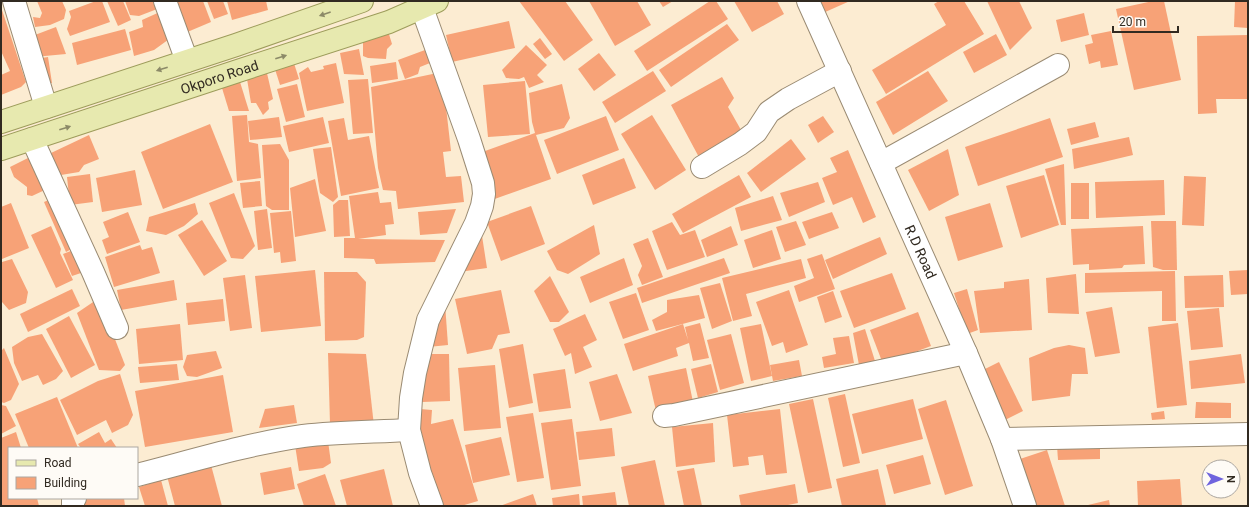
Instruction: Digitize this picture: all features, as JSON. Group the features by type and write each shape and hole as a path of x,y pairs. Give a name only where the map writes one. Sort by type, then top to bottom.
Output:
{"main road":[{"name":"Okporo Road","path":"1,122 236,45 362,1"},
{"name":"Okporo Road","path":"1,149 389,22 430,4"},
{"path":"236,45 244,69"}],"street":[{"path":"14,1 46,107"},
{"path":"165,1 187,61"},
{"name":"R.D Road","path":"808,1 966,353 1002,439 1025,506"},
{"path":"430,4 483,183 484,194 482,206 476,223 428,320 415,374 411,398 409,430 420,473 432,506"},
{"path":"881,163 1058,65"},
{"path":"702,167 740,144 756,132 769,112 788,99 840,72"},
{"path":"32,139 117,328"},
{"path":"664,416 674,416 966,353"},
{"path":"138,475 248,447 304,436 409,430"},
{"path":"1002,439 1248,434"}],"building":[{"path":"37,1 62,1 66,10 64,19 50,25 35,27 33,17 40,18 42,13"},
{"path":"96,1 102,1 110,22 70,36 67,29 71,17 69,11"},
{"path":"107,1 123,1 131,20 118,26"},
{"path":"125,1 164,1 165,6 139,16 130,15"},
{"path":"172,1 203,1 211,22 185,33"},
{"path":"207,1 223,1 228,14 214,19"},
{"path":"227,1 266,1 268,10 232,20"},
{"path":"519,1 565,1 593,40 564,61"},
{"path":"589,1 637,1 651,25 615,46"},
{"path":"659,1 673,1 663,7"},
{"path":"710,1 716,1 728,19 647,71 634,51"},
{"path":"734,1 777,1 784,14 752,32"},
{"path":"817,1 850,1 823,13"},
{"path":"939,1 964,1 984,34 886,94 872,70 946,25 934,4"},
{"path":"987,1 1019,1 1032,28 1010,50"},
{"path":"1153,1 1164,1 1181,80 1134,90 1116,9"},
{"path":"1235,1 1248,1 1248,28 1234,27"},
{"path":"1,7 26,82 21,87 1,95 1,75 10,71 1,51"},
{"path":"162,11 172,37 154,50 134,56 129,32 143,27 142,20"},
{"path":"1084,13 1089,35 1061,42 1056,20"},
{"path":"509,21 515,48 452,62 446,35"},
{"path":"727,24 739,40 671,87 659,70"},
{"path":"56,27 66,54 34,57 27,38"},
{"path":"125,29 131,50 77,65 72,43"},
{"path":"388,31 392,44 387,49 386,59 368,58 363,56 363,40"},
{"path":"1111,31 1118,65 1101,68 1100,61 1089,64 1085,45 1093,43 1091,35"},
{"path":"996,34 1007,55 974,73 963,52"},
{"path":"1248,35 1248,99 1216,99 1217,113 1198,114 1197,36"},
{"path":"540,38 552,54 545,59 533,44"},
{"path":"526,45 547,65 537,75 544,82 529,88 524,77 519,79 506,78 502,70"},
{"path":"359,49 364,75 344,74 340,53"},
{"path":"425,50 430,63 420,67 418,74 405,79 398,60"},
{"path":"599,53 616,75 594,91 578,69"},
{"path":"48,57 52,83 33,85 30,60"},
{"path":"293,60 299,79 280,85 274,66"},
{"path":"396,62 398,79 372,83 370,66"},
{"path":"336,63 344,103 307,111 299,73 308,67 311,72 324,69 323,66"},
{"path":"266,69 273,99 268,102 269,109 263,115 256,103 251,103 247,79"},
{"path":"653,71 666,91 615,123 602,102"},
{"path":"928,71 948,101 893,135 876,102"},
{"path":"442,72 451,151 443,152 446,177 461,176 464,202 398,209 396,191 383,190 378,168 371,87"},
{"path":"722,77 734,98 728,107 745,137 701,161 671,105"},
{"path":"368,79 373,133 353,134 348,80"},
{"path":"525,81 530,134 488,137 483,85"},
{"path":"240,82 249,111 229,111 222,88"},
{"path":"297,84 305,117 286,122 277,89"},
{"path":"562,84 570,118 564,128 536,135 551,179 489,201 474,155 535,133 532,122 529,93"},
{"path":"247,115 249,142 258,144 261,178 237,181 232,116"},
{"path":"652,115 686,170 655,190 621,134"},
{"path":"606,116 619,150 557,174 544,140"},
{"path":"823,116 834,132 818,143 808,125"},
{"path":"279,117 282,137 250,140 248,121"},
{"path":"323,117 329,143 289,152 283,126"},
{"path":"344,118 348,140 369,136 379,188 341,196 328,121"},
{"path":"1050,118 1063,157 978,186 965,147"},
{"path":"1095,122 1099,137 1071,145 1067,129"},
{"path":"210,124 233,182 163,209 141,152"},
{"path":"89,135 99,159 84,165 79,172 61,175 51,153"},
{"path":"1129,137 1133,155 1074,169 1072,149"},
{"path":"791,139 806,159 761,192 747,173"},
{"path":"280,144 289,160 289,210 272,210 266,206 262,145"},
{"path":"331,147 338,197 333,202 320,193 313,149"},
{"path":"948,149 959,195 929,211 908,170"},
{"path":"848,150 876,217 863,223 852,197 833,205 822,178 837,172 830,158"},
{"path":"32,156 47,189 32,196 27,195 27,187 14,177 10,167"},
{"path":"624,158 636,188 593,205 582,175"},
{"path":"1064,164 1066,225 1061,225 1045,169"},
{"path":"135,170 142,205 102,212 96,178"},
{"path":"90,174 93,202 70,205 67,177"},
{"path":"739,175 751,197 683,233 672,214"},
{"path":"1044,175 1059,225 1021,238 1006,186"},
{"path":"1184,176 1206,177 1204,226 1182,225"},
{"path":"315,179 326,231 295,237 290,188"},
{"path":"1164,180 1165,215 1096,218 1095,182"},
{"path":"260,181 262,206 243,208 240,183"},
{"path":"818,182 825,202 789,217 780,193"},
{"path":"1071,183 1089,183 1089,219 1071,219"},
{"path":"378,192 380,203 391,202 394,224 385,225 386,235 358,239 445,240 435,262 376,264 374,259 344,258 344,238 355,238 349,196"},
{"path":"234,193 255,246 243,259 231,258 209,203"},
{"path":"58,196 79,245 66,252 44,202"},
{"path":"773,196 782,220 741,231 735,208"},
{"path":"339,200 348,200 350,236 334,237 333,205"},
{"path":"11,203 29,248 2,259 1,207"},
{"path":"195,203 198,214 184,226 166,235 146,231 149,217"},
{"path":"990,203 1003,247 958,261 945,217"},
{"path":"531,206 545,244 501,261 487,222"},
{"path":"267,209 272,248 258,250 254,211"},
{"path":"456,209 447,233 420,235 418,212"},
{"path":"291,211 296,261 281,263 280,252 274,253 270,213"},
{"path":"128,212 140,242 107,254 102,240 109,237 103,222"},
{"path":"832,212 839,228 809,239 802,222"},
{"path":"202,220 227,261 204,276 178,235"},
{"path":"796,221 806,245 785,252 776,227"},
{"path":"1151,221 1176,221 1177,270 1163,270 1153,267"},
{"path":"672,222 680,235 695,230 705,257 667,270 652,231"},
{"path":"594,225 600,254 568,274 557,270 547,251"},
{"path":"51,226 61,249 60,253 73,280 56,288 31,235"},
{"path":"731,226 738,245 707,257 701,240"},
{"path":"1143,226 1145,264 1124,265 1122,268 1089,270 1089,264 1073,265 1071,229"},
{"path":"772,230 781,259 753,268 744,240"},
{"path":"482,236 487,268 459,272 455,240"},
{"path":"880,237 887,254 833,279 825,260"},
{"path":"648,238 663,277 642,285 638,275 642,266 633,244"},
{"path":"140,245 142,250 152,247 160,273 114,287 105,257"},
{"path":"81,247 87,271 72,276 63,254"},
{"path":"822,254 835,289 799,302 794,286 814,278 807,259"},
{"path":"624,258 633,285 590,303 580,277"},
{"path":"724,258 730,273 642,303 637,288"},
{"path":"12,259 28,292 26,303 9,310 1,299 1,260 2,262"},
{"path":"801,259 806,278 746,294 752,316 733,321 722,278"},
{"path":"315,270 321,326 261,332 255,276"},
{"path":"1248,270 1248,294 1231,295 1229,271"},
{"path":"1175,271 1176,321 1162,321 1162,291 1085,293 1085,273"},
{"path":"324,272 357,272 366,282 364,337 357,340 325,341"},
{"path":"892,273 906,309 854,328 840,291"},
{"path":"1076,274 1079,314 1048,313 1046,278"},
{"path":"245,275 252,328 230,331 223,278"},
{"path":"1223,275 1224,307 1185,308 1184,276"},
{"path":"550,276 569,312 559,322 550,322 534,291"},
{"path":"1029,279 1032,330 980,333 974,291 1004,288 1004,282"},
{"path":"174,280 177,300 121,310 117,290"},
{"path":"720,283 732,321 712,329 700,288"},
{"path":"72,289 80,306 28,332 20,314"},
{"path":"967,289 978,330 967,334 954,293"},
{"path":"501,290 510,333 498,335 492,349 467,354 455,299"},
{"path":"789,290 808,345 786,353 783,342 772,346 756,302"},
{"path":"833,291 842,317 825,323 817,297"},
{"path":"636,293 649,330 623,339 609,302"},
{"path":"699,295 705,318 656,331 652,320 667,312 667,300"},
{"path":"99,298 125,365 120,371 99,370 77,313"},
{"path":"223,299 225,321 188,325 186,303"},
{"path":"445,304 448,345 428,347"},
{"path":"1112,307 1120,353 1095,357 1086,312"},
{"path":"1219,308 1223,347 1191,350 1187,311"},
{"path":"918,312 931,346 883,364 870,330"},
{"path":"585,314 597,340 583,347 592,367 575,374 571,353 565,356 553,329"},
{"path":"69,316 95,365 71,378 46,329"},
{"path":"700,323 709,358 693,361 689,343 676,348 678,356 633,371 624,344 683,324 688,340 685,327"},
{"path":"1178,323 1187,405 1157,408 1148,327"},
{"path":"180,324 183,360 139,364 136,329"},
{"path":"761,324 772,376 751,381 740,328"},
{"path":"865,329 875,361 859,365 853,333"},
{"path":"42,334 63,371 56,379 43,385 38,375 22,381 14,363 12,347 28,337"},
{"path":"731,334 744,383 720,390 707,340"},
{"path":"849,336 854,363 824,368 822,357 836,354 833,338"},
{"path":"523,344 533,403 509,408 499,349"},
{"path":"1069,345 1085,348 1088,374 1072,374 1070,396 1032,401 1029,358 1054,348"},
{"path":"4,348 19,384 11,400 4,403 1,402 1,351"},
{"path":"216,351 222,368 197,377 187,376 183,367 187,355"},
{"path":"328,353 366,354 374,426 330,424"},
{"path":"421,354 449,354 450,401 422,402"},
{"path":"1241,354 1245,383 1191,389 1189,361"},
{"path":"799,360 802,376 773,381 770,365"},
{"path":"999,362 1023,411 1005,420 981,371"},
{"path":"177,364 179,380 140,383 138,367"},
{"path":"711,364 718,392 698,398 691,369"},
{"path":"495,365 501,428 464,431 458,368"},
{"path":"686,368 693,402 656,411 648,376"},
{"path":"565,369 571,408 539,412 533,374"},
{"path":"120,374 133,415 128,425 112,433 106,420 77,435 60,400 98,381"},
{"path":"617,374 632,413 600,421 589,382"},
{"path":"223,375 233,432 145,447 135,391"},
{"path":"845,394 860,463 843,467 828,398"},
{"path":"57,397 78,447 29,447 15,414"},
{"path":"813,399 832,488 808,493 789,404"},
{"path":"913,399 923,439 862,454 852,414"},
{"path":"946,400 973,486 945,495 918,409"},
{"path":"1196,402 1231,403 1231,418 1195,418"},
{"path":"1,405 6,406 16,426 1,434"},
{"path":"294,405 297,423 259,428 265,409"},
{"path":"408,408 432,410 431,424 453,419 478,501 461,506 438,506"},
{"path":"780,409 787,473 766,475 763,455 748,457 749,465 733,467 727,415"},
{"path":"1164,411 1165,419 1152,420 1151,413"},
{"path":"533,413 544,478 517,482 506,417"},
{"path":"572,419 581,486 551,490 541,423"},
{"path":"713,423 715,462 676,467 672,427"},
{"path":"612,428 615,456 579,460 576,432"},
{"path":"16,432 21,447 8,447 8,499 37,499 39,506 1,506 1,438"},
{"path":"99,432 105,443 111,439 116,447 80,447 78,444"},
{"path":"501,437 510,475 473,483 465,445"},
{"path":"328,441 331,463 323,468 299,471 295,445"},
{"path":"1100,445 1100,459 1058,460 1057,446"},
{"path":"1047,450 1065,506 1035,506 1020,459"},
{"path":"923,455 931,484 894,494 886,465"},
{"path":"655,460 665,506 629,506 621,467"},
{"path":"211,465 222,506 175,506 167,476"},
{"path":"291,467 295,489 264,495 260,473"},
{"path":"694,468 702,506 684,506 677,471"},
{"path":"384,469 393,506 347,506 340,480"},
{"path":"878,469 886,505 842,506 836,479"},
{"path":"325,474 336,506 304,506 297,484"},
{"path":"1180,479 1182,506 1138,506 1137,481"},
{"path":"161,480 168,506 145,506 139,487"},
{"path":"795,484 798,503 783,506 741,506 739,495"},
{"path":"615,492 617,506 583,506 582,496"},
{"path":"533,494 537,506 500,506"},
{"path":"579,494 580,506 553,506 552,498"},
{"path":"87,499 124,499 125,506 79,506 78,501"},
{"path":"1109,500 1110,506 1088,506 1088,505"}]}
